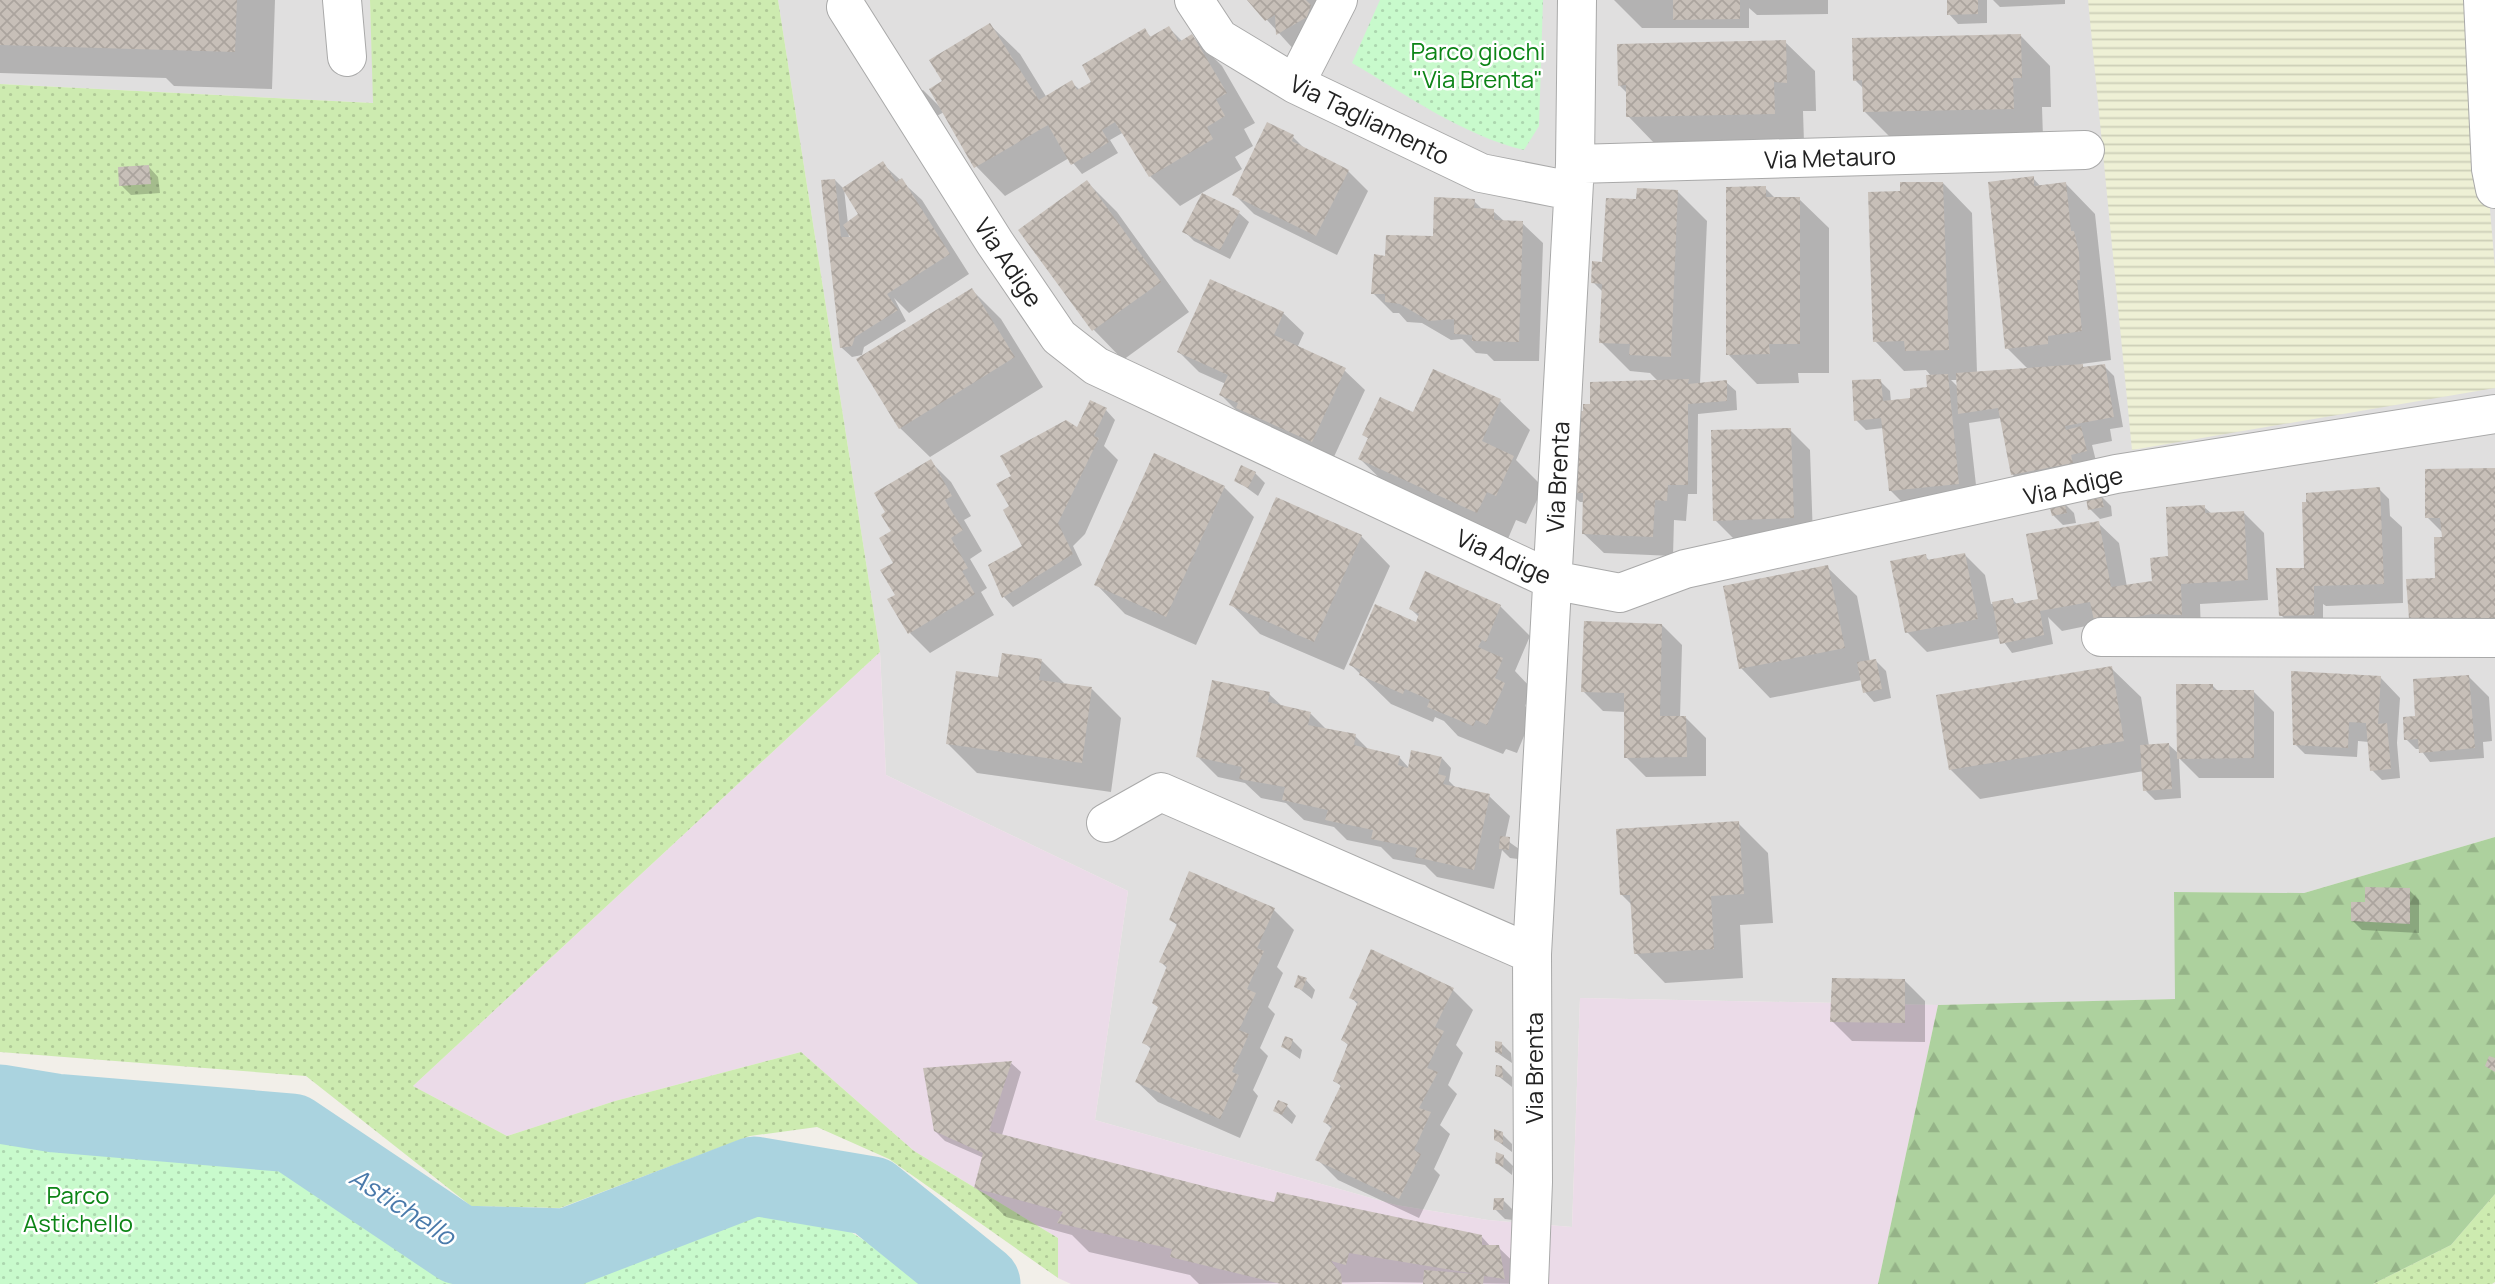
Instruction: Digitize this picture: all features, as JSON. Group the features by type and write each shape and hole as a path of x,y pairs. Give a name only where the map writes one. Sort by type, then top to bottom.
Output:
{"street":[{"path":"342,0 347,57"},
{"name":"Via Tagliamento","path":"1194,0 1219,38 1295,84 1481,173 1573,177"},
{"path":"1295,84 1338,0"},
{"name":"Via Brenta","path":"1530,1284 1533,1182 1532,954 1573,177 1577,0"},
{"path":"2483,0 2491,169 2495,189"},
{"name":"Via Adige","path":"846,7 995,243 1059,337 1096,366 1552,580 1620,593 1685,569 2116,474 2495,414"},
{"name":"Via Metauro","path":"1573,177 2085,150"},
{"path":"2101,637 2495,638"},
{"path":"1106,823 1161,792 1532,954"}],"shaded area":[{"path":"0,0 370,0 374,103 0,84"},
{"path":"778,0 2495,0 2495,837 2304,893 2174,892 2176,999 1938,1005 1580,998 1572,1227 1488,1220 1396,1205 1095,1120 1128,891 886,775 880,652"},
{"path":"880,652 886,775 1128,891 1095,1120 1396,1205 1488,1220 1572,1227 1580,998 1938,1005 1878,1284 1071,1284 1058,1278 1058,1238 914,1151 801,1052 615,1101 507,1136 413,1086"}],"green space":[{"path":"370,0 778,0 880,652 413,1086 507,1136 615,1101 801,1052 914,1151 1058,1238 1058,1278 889,1159 817,1127 750,1136 560,1208 471,1206 306,1076 0,1052 0,84 373,103"},
{"name":"Parco giochi \"Via Brenta\"","path":"1380,0 1543,0 1539,126 1524,150 1479,135 1457,124 1352,63"},
{"path":"2088,0 2472,0 2495,268 2495,388 2132,450"},
{"path":"2495,837 2495,1194 2451,1245 2373,1284 1878,1284 1938,1005 2175,999 2174,892 2304,893"},
{"name":"Parco Astichello","path":"0,1121 303,1162 465,1262 548,1264 801,1201 934,1284 0,1284"},
{"path":"2495,1194 2495,1282 2373,1284 2451,1245"}],"building":[{"path":"0,0 237,0 235,52 0,45"},
{"path":"1247,0 1306,0 1311,5 1307,17 1276,35 1275,15 1265,21"},
{"path":"1673,0 1740,0 1740,19 1673,20"},
{"path":"1947,0 1978,0 1978,14 1947,15"},
{"path":"990,23 1039,100 1072,80 1077,90 1091,82 1082,65 1145,28 1150,37 1169,26 1179,42 1192,34 1227,93 1216,99 1225,116 1207,127 1213,139 1149,177 1115,122 1102,130 1109,142 1071,165 1048,125 974,168 929,89 942,81 929,60"},
{"path":"2021,34 2022,78 2013,78 2014,109 1863,112 1862,80 1853,81 1852,38"},
{"path":"1786,40 1787,83 1774,82 1775,114 1626,117 1626,85 1618,86 1617,44"},
{"path":"1267,122 1294,135 1292,141 1349,170 1316,236 1232,195"},
{"path":"883,161 896,182 902,178 950,254 887,294 898,310 855,337 852,346 840,348 821,180 835,179 841,237 850,237 843,225 858,214 842,188"},
{"path":"149,165 151,184 119,186 118,167"},
{"path":"2034,176 2034,186 2066,182 2071,231 2074,231 2079,253 2080,280 2077,280 2082,331 2048,336 2048,344 2005,349 1988,182"},
{"path":"1087,180 1161,282 1092,331 1018,230"},
{"path":"1900,182 1943,182 1949,350 1905,351 1904,341 1873,342 1868,192 1900,191"},
{"path":"1766,186 1766,197 1800,197 1800,344 1769,344 1770,354 1726,355 1726,187"},
{"path":"1637,188 1678,190 1671,357 1629,355 1630,344 1599,343 1602,284 1591,283 1592,261 1602,262 1606,198 1636,199"},
{"path":"1202,193 1240,211 1220,250 1182,232"},
{"path":"1434,197 1475,199 1474,208 1494,209 1494,220 1523,221 1519,342 1472,341 1472,335 1454,334 1454,319 1429,321 1400,304 1385,302 1385,294 1371,294 1374,254 1385,256 1386,235 1433,236"},
{"path":"1210,279 1284,312 1274,335 1346,368 1312,442 1236,408 1238,403 1219,395 1228,375 1177,352"},
{"path":"972,288 1015,357 899,429 856,359"},
{"path":"2083,364 2083,367 2105,364 2114,417 2065,426 2066,430 2081,426 2087,451 2071,455 2073,463 2011,475 1998,408 1958,414 1956,373"},
{"path":"1433,369 1501,399 1482,441 1514,456 1496,496 1487,492 1477,513 1358,459 1368,438 1362,435 1380,397 1413,412"},
{"path":"1948,374 1959,484 1889,491 1881,418 1854,421 1852,380 1881,379 1883,401 1910,398 1910,389 1927,387 1926,375"},
{"path":"1689,379 1688,384 1727,380 1727,401 1688,404 1688,485 1668,485 1667,501 1655,500 1653,537 1582,534 1583,493 1569,493 1570,411 1583,411 1583,404 1590,404 1590,382"},
{"path":"1090,400 1107,408 1094,436 1099,438 1058,523 1073,554 1002,598 988,565 1022,546 1003,510 1009,506 996,484 1011,476 1000,456 1066,420 1077,427"},
{"path":"1791,428 1794,518 1713,521 1711,430"},
{"path":"1154,453 1225,486 1166,617 1094,585"},
{"path":"931,459 952,496 945,500 963,530 951,538 968,568 962,571 975,594 908,634 887,599 895,595 880,570 893,563 879,538 891,531 881,515 885,512 874,493"},
{"path":"1241,465 1256,472 1248,488 1234,481"},
{"path":"2495,468 2495,620 2409,619 2406,579 2435,578 2434,537 2442,537 2440,518 2425,518 2425,469"},
{"path":"2380,487 2384,584 2314,586 2314,615 2279,616 2276,568 2304,568 2302,502 2306,502 2306,493"},
{"path":"2101,494 2104,507 2088,510 2086,498"},
{"path":"1276,497 1362,535 1314,642 1229,605"},
{"path":"2064,501 2067,513 2052,516 2049,504"},
{"path":"2205,505 2205,513 2244,511 2248,580 2181,584 2182,615 2152,614 2095,625 2090,602 2040,611 2044,635 2000,644 1992,602 2013,598 2014,604 2038,599 2026,534 2099,521 2111,587 2152,581 2150,558 2168,556 2166,507"},
{"path":"1965,553 1978,619 1905,633 1890,561 1926,554 1927,560"},
{"path":"1828,565 1845,648 1739,669 1723,586"},
{"path":"1425,571 1501,605 1486,642 1482,640 1478,647 1503,658 1495,678 1505,683 1487,725 1476,720 1473,726 1427,707 1430,700 1405,689 1403,694 1359,675 1361,670 1349,665 1375,604 1416,622 1419,614 1409,609"},
{"path":"1584,621 1662,624 1660,716 1686,716 1687,757 1624,758 1624,693 1581,692"},
{"path":"1002,653 1042,659 1039,680 1092,687 1082,763 946,744 956,671 998,677"},
{"path":"1876,659 1882,689 1863,693 1857,662"},
{"path":"2112,666 2124,741 1949,770 1936,695"},
{"path":"2291,671 2381,676 2378,724 2387,723 2391,769 2370,771 2366,723 2349,722 2348,748 2293,745"},
{"path":"2469,675 2475,748 2419,753 2418,739 2404,740 2403,717 2415,716 2413,679"},
{"path":"1212,680 1270,692 1268,702 1311,712 1308,725 1356,734 1354,745 1400,756 1398,765 1408,768 1411,750 1442,757 1438,774 1446,776 1443,784 1490,794 1474,870 1415,857 1417,848 1371,839 1373,830 1325,820 1328,810 1282,800 1285,787 1239,779 1242,767 1196,757"},
{"path":"2176,684 2213,684 2213,690 2254,690 2254,758 2177,759"},
{"path":"2169,743 2172,789 2143,791 2140,745"},
{"path":"1739,821 1744,894 1711,896 1714,949 1634,954 1630,895 1620,895 1616,829"},
{"path":"1500,836 1510,837 1509,850 1499,849"},
{"path":"1189,871 1275,908 1257,948 1264,951 1247,989 1256,993 1239,1030 1249,1034 1232,1072 1239,1075 1220,1119 1135,1082 1151,1047 1142,1043 1158,1007 1152,1003 1167,966 1159,962 1177,924 1169,920"},
{"path":"2365,887 2410,888 2410,924 2351,921 2351,902 2365,902"},
{"path":"1371,949 1454,988 1435,1027 1444,1031 1427,1068 1438,1072 1419,1108 1431,1112 1414,1150 1421,1154 1399,1199 1315,1160 1332,1126 1323,1122 1341,1085 1333,1081 1348,1044 1341,1040 1358,1002 1349,998"},
{"path":"1298,975 1307,978 1302,990 1294,987"},
{"path":"1832,978 1905,979 1905,1023 1830,1022"},
{"path":"1285,1036 1293,1039 1290,1050 1281,1047"},
{"path":"1495,1041 1502,1042 1502,1054 1495,1052"},
{"path":"2489,1056 2495,1058 2495,1072 2485,1066"},
{"path":"1012,1061 989,1131 1274,1202 1277,1192 1482,1235 1482,1245 1499,1245 1505,1279 1484,1276 1483,1284 1423,1284 1424,1270 1476,1274 1349,1253 1346,1265 1331,1261 1341,1274 1342,1284 1281,1284 1170,1257 1172,1249 1057,1223 1063,1212 974,1188 983,1153 934,1131 923,1068"},
{"path":"1496,1065 1502,1066 1503,1078 1495,1076"},
{"path":"1278,1100 1288,1104 1282,1115 1273,1111"},
{"path":"1494,1129 1503,1132 1503,1144 1494,1140"},
{"path":"1496,1152 1504,1155 1503,1167 1495,1163"},
{"path":"1494,1198 1504,1198 1503,1210 1493,1210"}],"waterway":[{"name":"Astichello","path":"0,1104 55,1113 292,1133 459,1245 567,1248 754,1176 872,1196 981,1284"}]}
